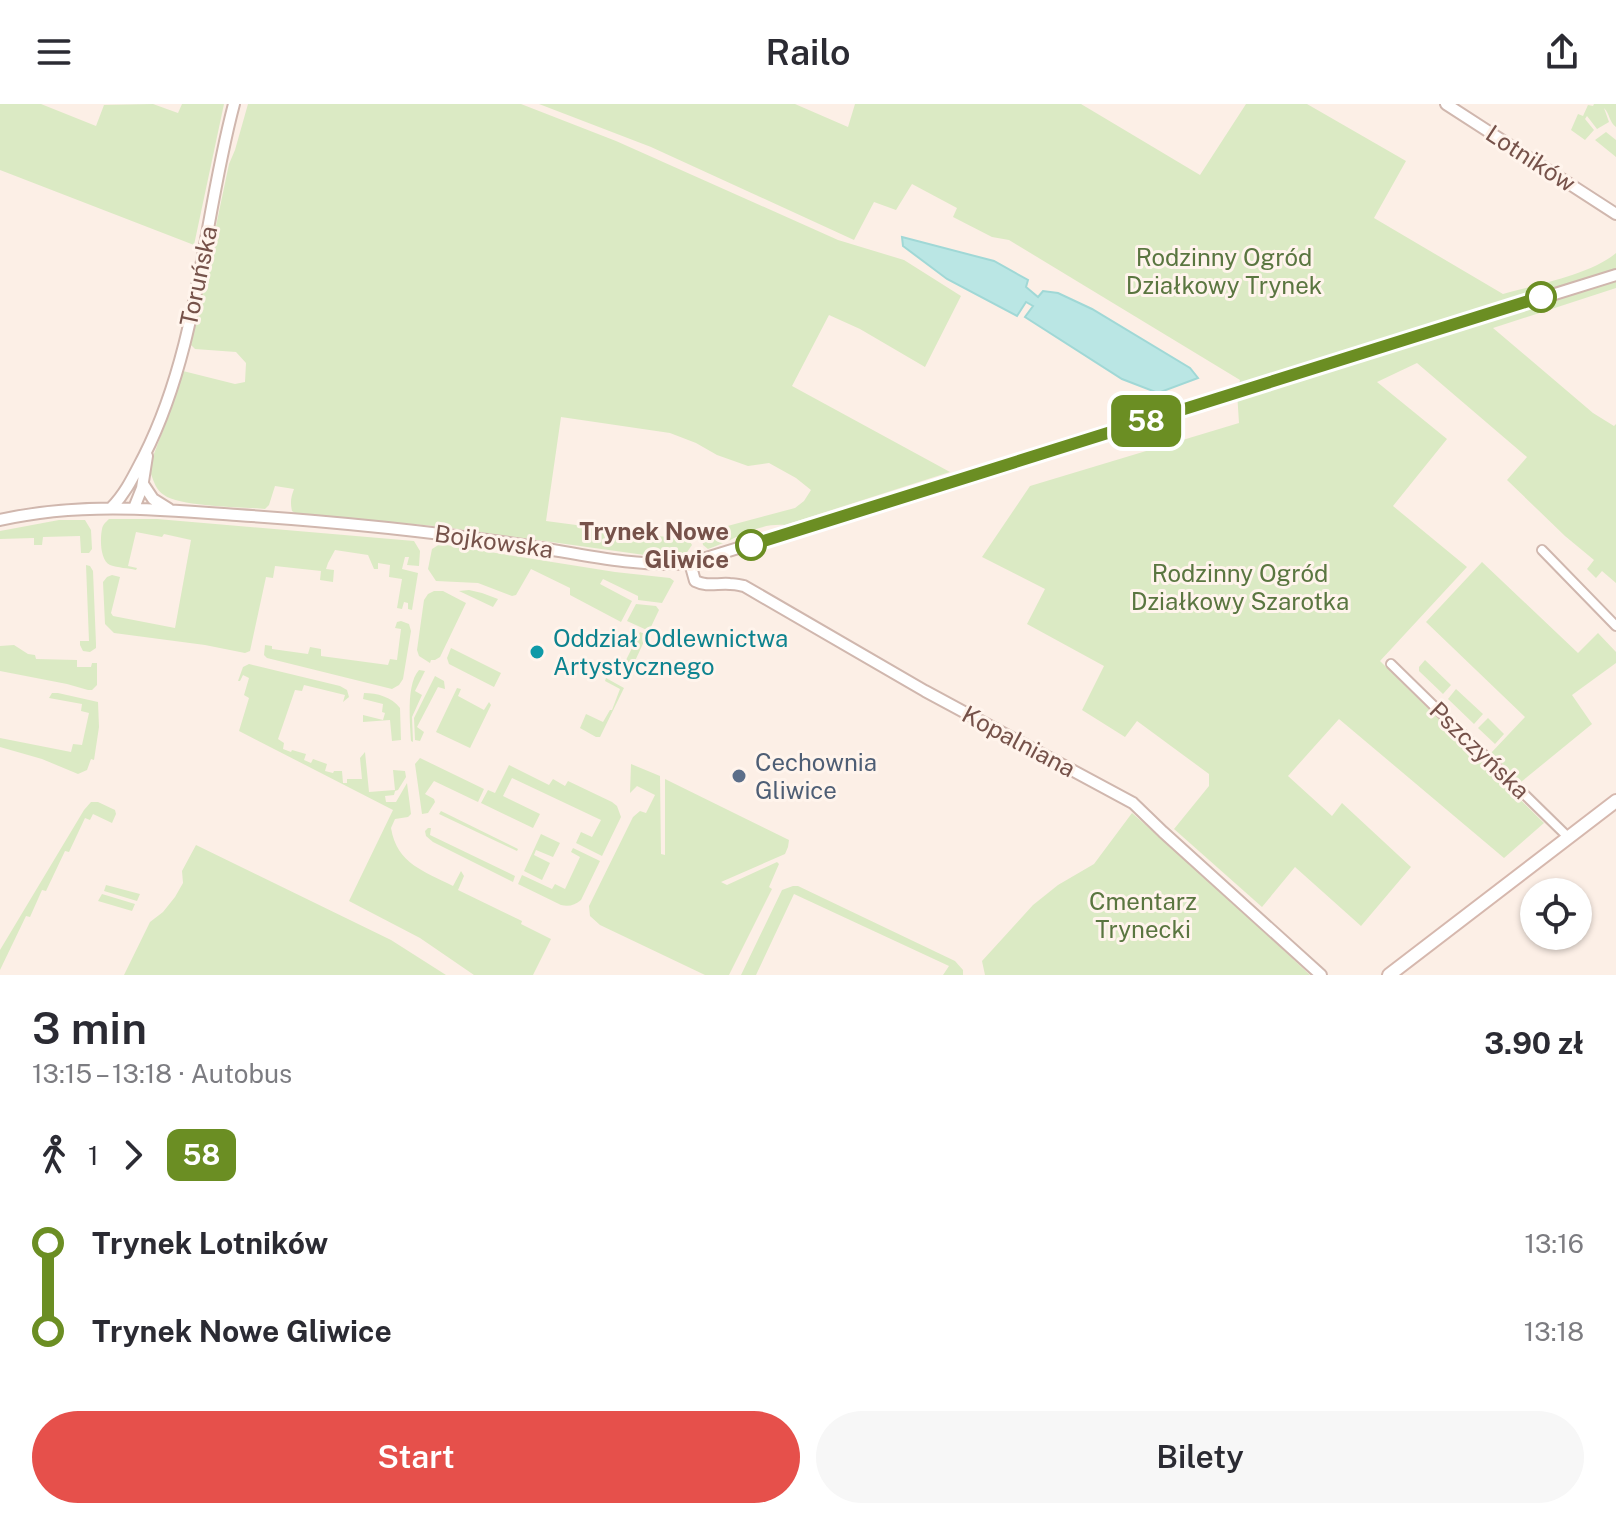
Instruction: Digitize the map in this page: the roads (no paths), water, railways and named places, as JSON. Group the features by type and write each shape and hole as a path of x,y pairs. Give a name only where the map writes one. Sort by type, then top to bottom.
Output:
{"main road":[{"path":"1389,975 1616,801"}],"street":[{"name":"Toruńska","path":"111,508 121,497 150,444 173,384 234,104"},
{"name":"Lotników","path":"1446,104 1616,214"},
{"name":"Bojkowska","path":"0,520 45,512 111,508 171,510 428,531 633,563 690,563 1616,275"},
{"name":"Toruńska","path":"134,508 143,484 150,444"},
{"path":"130,482 134,508"},
{"path":"143,484 153,499 171,510"},
{"path":"1542,550 1616,626"},
{"name":"Kopalniana","path":"690,563 698,583 744,586 925,691 1133,803 1321,975"},
{"name":"Pszczyńska","path":"1391,664 1568,837"}],"water":[{"path":"902,237 994,261 1028,280 1026,287 1038,297 1043,291 1058,293 1092,309 1190,368 1198,378 1158,393 1122,379 1025,317 1033,306 1026,302 1017,316 947,279 903,246"}],"place":[{"name":"Trynek Nowe Gliwice","path":"751,545"},
{"name":"Oddział Odlewnictwa Artystycznego","path":"537,652"},
{"name":"Cechownia Gliwice","path":"739,776"}],"park label":[{"name":"Rodzinny Ogród Działkowy Trynek","path":"1224,271"},
{"name":"Rodzinny Ogród Działkowy Szarotka","path":"1240,587"},
{"name":"Cmentarz Trynecki","path":"1143,915"}]}
